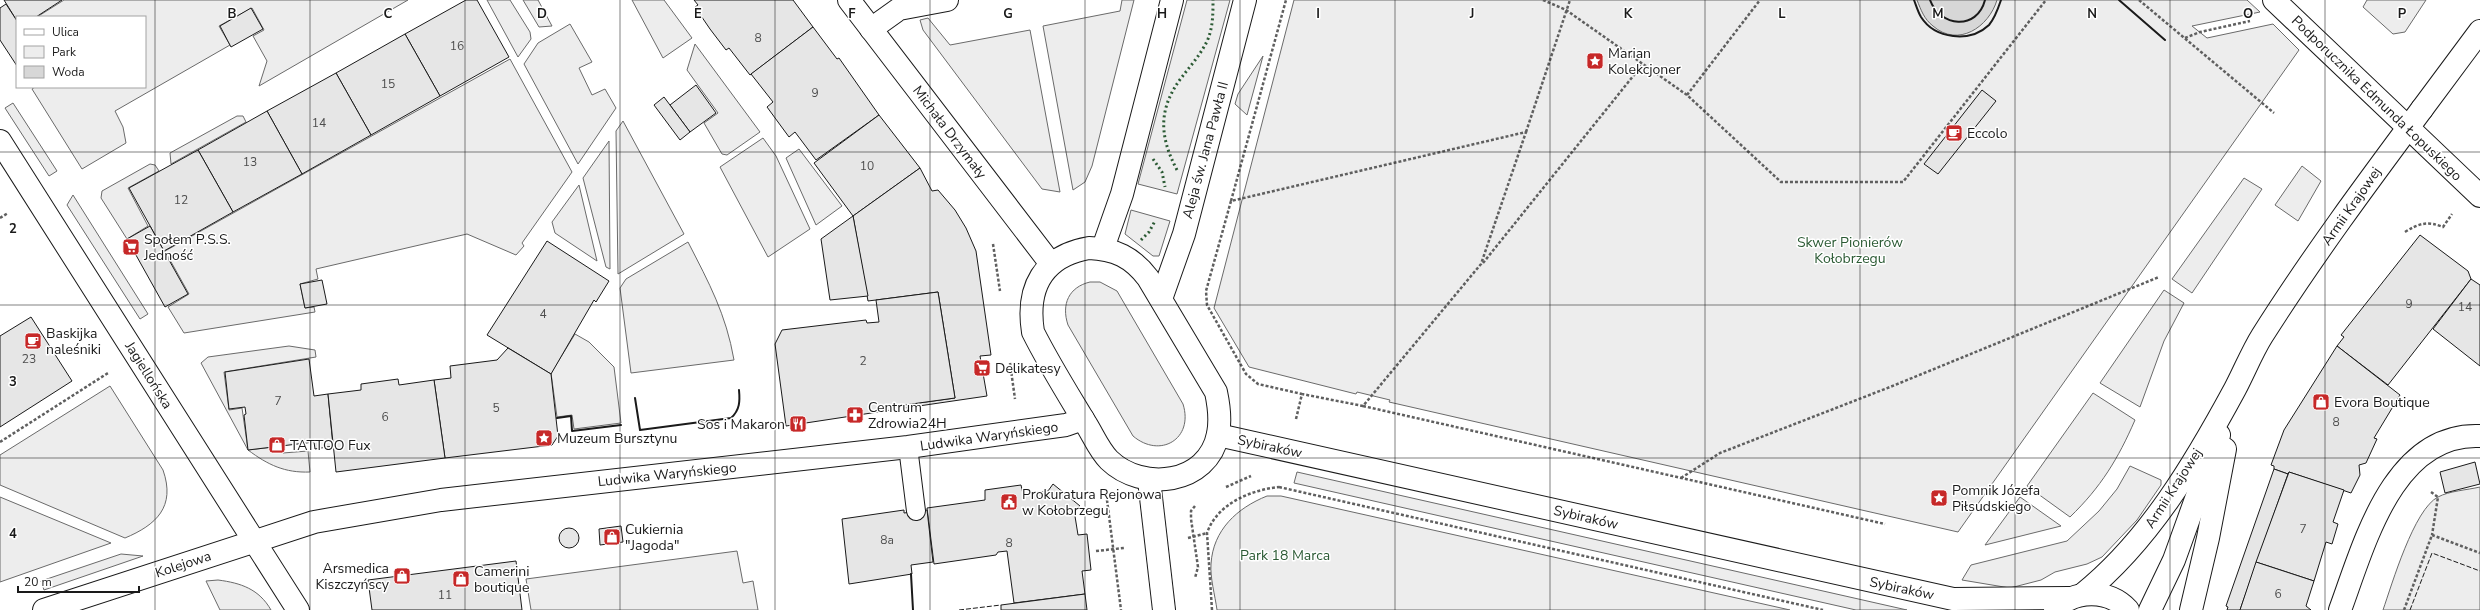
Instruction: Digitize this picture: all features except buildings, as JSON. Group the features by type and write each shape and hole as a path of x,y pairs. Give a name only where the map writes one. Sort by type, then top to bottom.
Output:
{"street":[{"name":"Michała Drzymały","path":"849,0 1051,264"},
{"path":"871,29 899,9 947,0"},
{"path":"1104,248 1122,194 1172,0"},
{"name":"Aleja św. Jana Pawła II","path":"1161,299 1184,234 1245,0"},
{"name":"Podporucznika Edmunda Łopuskiego","path":"2274,0 2480,196"},
{"name":"Armii Krajowej","path":"2069,601 2106,574 2162,511 2234,390 2261,337 2368,180 2480,30"},
{"name":"Jagiellońska","path":"0,141 298,610"},
{"path":"1104,248 1124,255 1138,265 1161,299 1216,392 1220,410 1218,435 1210,452 1200,464 1187,473 1170,479 1149,480 1131,476 1108,459 1033,332 1030,313 1032,295 1039,279 1051,264 1076,250 1104,248"},
{"name":"Armii Krajowej","path":"2150,610 2177,553 2234,390"},
{"name":"Armii Krajowej","path":"2191,610 2218,487 2234,390"},
{"name":"Ludwika Waryńskiego","path":"254,542 314,522 442,500 908,447 1066,425 1083,419"},
{"name":"Sybiraków","path":"1218,435 1961,605 2069,601 2097,594 2111,598 2128,610"},
{"path":"2340,610 2368,534 2402,472 2421,454 2446,441 2470,435 2480,436"},
{"path":"1149,480 1164,610"},
{"name":"Kolejowa","path":"44,610 254,542"}],"lane":[{"path":"908,447 916,512"}],"path":[{"path":"1286,0 1206,291 1207,305 1246,374 1258,384 1363,406 1885,524"},
{"path":"1543,0 1566,10 1642,65 1687,95 1781,182 1903,182 2046,0"},
{"path":"1481,264 1570,0"},
{"path":"1687,95 1760,0"},
{"path":"2139,0 2274,113"},
{"path":"2185,38 2200,32 2252,21"},
{"path":"1363,406 1481,264 1642,65"},
{"path":"1231,201 1526,132"},
{"path":"2405,232 2415,225 2430,222 2443,227 2453,212"},
{"path":"0,218 9,213"},
{"path":"1680,478 1720,453 1897,384 2159,278"},
{"path":"0,442 108,373"},
{"path":"1295,422 1302,394"},
{"path":"1279,487 1281,481"},
{"path":"1212,610 1207,533 1211,522 1237,499 1259,489 1279,487 1823,610"},
{"path":"1106,495 1121,610"},
{"path":"1191,528 1195,552"},
{"path":"1186,539 1207,533"},
{"path":"2404,610 2432,535 2480,553"},
{"path":"1096,551 1127,547"}],"green space":[{"path":"64,0 408,0 259,86 267,61 253,36 264,30 252,8 219,26 230,45 115,111 123,127 126,143 82,169 32,89 146,88 146,16 39,16"},
{"path":"487,0 510,0 530,32 531,39 518,57"},
{"path":"523,0 538,0 552,26 539,27"},
{"path":"632,0 664,0 692,38 663,58"},
{"path":"1122,0 1134,0 1092,166 1085,182 1073,190 1043,26 1120,11"},
{"path":"1187,0 1230,0 1177,194 1138,184"},
{"name":"Skwer Pionierów Kołobrzegu","path":"1294,0 2247,0 2260,12 2192,26 2207,38 2273,24 2299,50 1958,532 1389,402 1390,400 1357,392 1356,394 1249,367 1214,308"},
{"path":"2367,0 2426,0 2405,32 2393,34 2363,7"},
{"path":"928,18 950,45 1030,30 1060,192 1042,189 923,30 920,20"},
{"path":"570,24 592,62 579,68 592,95 605,89 616,108 578,164 524,64 538,43"},
{"path":"695,44 760,132 727,155 722,154 704,123 718,113 687,70"},
{"path":"1263,56 1247,115 1235,104 1238,94"},
{"path":"510,59 572,172 522,243 524,246 516,255 467,234 316,269 318,279 300,284 305,308 314,307 315,312 184,333 168,307 189,294 165,251"},
{"path":"13,103 57,171 49,176 5,108"},
{"path":"237,116 243,116 246,122 171,164 170,153"},
{"path":"623,121 684,234 618,274 616,131"},
{"path":"763,138 776,156 810,229 768,257 720,167"},
{"path":"609,141 610,269 606,267 583,178"},
{"path":"799,149 842,206 816,225 786,158"},
{"path":"150,164 155,165 159,171 128,188 148,226 127,239 101,198 102,191"},
{"path":"2302,166 2321,181 2298,221 2275,205"},
{"path":"2244,178 2262,189 2192,293 2172,279"},
{"path":"579,185 597,261 555,233 552,222"},
{"path":"73,195 148,314 140,319 67,205"},
{"path":"1131,210 1170,221 1159,256 1153,256 1125,234"},
{"path":"688,242 716,299 731,343 734,360 631,373 620,288 626,279"},
{"path":"1090,282 1100,282 1117,291 1183,404 1185,416 1184,427 1179,436 1172,442 1154,446 1143,443 1133,436 1068,325 1066,317 1066,303 1068,298 1077,288"},
{"path":"2164,290 2184,303 2164,341 2140,407 2100,383"},
{"path":"575,334 589,342 614,367 621,423 574,429 572,415 557,417 551,373"},
{"path":"289,346 315,350 316,357 224,372 229,410 242,408 248,450 201,363 208,357"},
{"path":"110,386 163,470 166,483 167,494 165,504 160,513 154,521 146,527 125,538 0,485 0,455"},
{"path":"2093,393 2135,420 2108,472 2091,495 2070,517 2027,486"},
{"path":"282,446 283,453 308,451 310,472 293,471 277,467 248,450"},
{"path":"2130,466 2161,480 2161,485 2137,520 2102,557 2087,564 2055,572 2041,580 2010,588 1962,580 1971,565 2067,541 2099,511 2117,489"},
{"path":"1297,472 1907,610 1856,610 1294,483"},
{"path":"2480,487 2480,610 2383,610 2412,531 2429,504 2442,495"},
{"name":"Park 18 Marca","path":"1267,496 1281,496 1790,610 1217,610 1211,569 1216,541 1228,522 1237,514 1256,501"},
{"path":"0,497 111,543 0,582"},
{"path":"2020,497 2061,526 1985,545"},
{"path":"737,551 743,583 753,581 758,610 531,610 526,579"},
{"path":"121,554 143,556 44,590 41,581"},
{"path":"218,580 249,588 261,597 271,610 220,610 206,581"}],"water":[{"path":"1917,0 1997,0 1993,10 1980,26 1962,35 1952,35 1933,26 1927,20"}],"hedge":[{"path":"1177,170 1171,158 1164,134 1165,111 1174,89 1206,44 1212,25 1213,0"},
{"path":"1153,159 1162,172 1165,187"},
{"path":"1141,240 1149,232 1155,221"}],"fence":[{"path":"2410,610 2432,553 2480,571"},
{"path":"959,610 1001,605"}],"wall":[{"path":"1914,0 1921,17 1927,24 1935,30 1953,36 1963,36 1981,31 1989,25 1995,16 2001,0"},
{"path":"1930,0 1935,9 1942,16 1958,22 1967,21 1974,17 1981,10 1985,0"},
{"path":"2119,0 2165,40"},
{"path":"635,398 640,430 731,418 739,405 739,390"},
{"path":"557,418 571,416 572,431 621,425"},
{"path":"911,574 913,610"}],"place":[{"name":"Marian Kolekcjoner","path":"1595,61"},
{"name":"Eccolo","path":"1954,133"},
{"name":"Społem P.S.S. Jedność","path":"131,247"},
{"name":"Baskijka naleśniki","path":"33,341"},
{"name":"Delikatesy","path":"982,368"},
{"name":"Evora Boutique","path":"2321,402"},
{"name":"Centrum Zdrowia24H","path":"855,415"},
{"name":"Sos i Makaron","path":"798,424"},
{"name":"Muzeum Bursztynu","path":"544,438"},
{"name":"TATTOO Fux","path":"277,445"},
{"name":"Pomnik Józefa Piłsudskiego","path":"1939,498"},
{"name":"Prokuratura Rejonowa w Kołobrzegu","path":"1009,502"},
{"name":"Cukiernia \"Jagoda\"","path":"612,537"},
{"name":"Arsmedica Kiszczyńscy","path":"402,576"},
{"name":"Camerini boutique","path":"461,579"}]}
